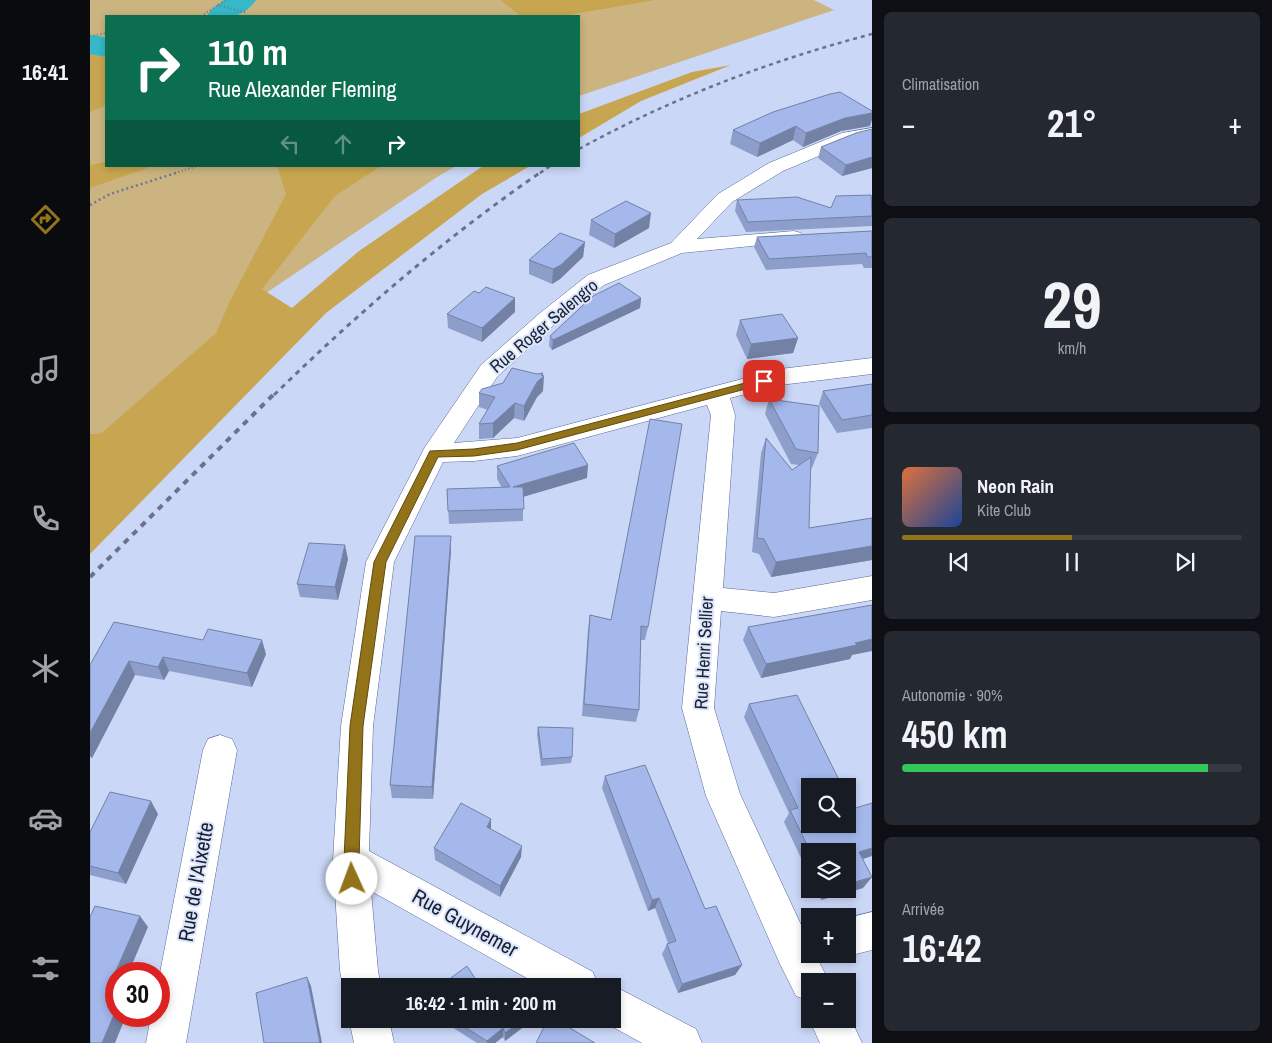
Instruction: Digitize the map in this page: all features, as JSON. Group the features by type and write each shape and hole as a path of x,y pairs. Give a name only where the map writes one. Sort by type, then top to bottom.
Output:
{"street":[{"name":"Rue Roger Salengro","path":"360,978 351,860 357,726 380,562 434,453 489,371 548,318 596,280 678,247 724,198 776,167 848,137 872,133"},
{"path":"678,247 746,240 815,236"},
{"path":"434,453 474,452 517,447 780,377 872,366"},
{"name":"Rue Henri Sellier","path":"716,394 723,415 698,708 723,796 801,954"},
{"path":"707,598 774,605 872,588"},
{"name":"Rue de l'Aixette","path":"166,1043 220,750"},
{"name":"Rue Guynemer","path":"351,860 565,978"},
{"path":"856,935 872,931"},
{"path":"621,1010 682,1043"},
{"path":"371,1028 374,1043"},
{"path":"834,1028 842,1043"}],"path":[{"path":"202,15 226,0"},
{"path":"217,5 247,13 244,15"},
{"path":"90,36 105,33"},
{"path":"90,205 110,194 195,167"}],"shaded area":[{"path":"90,0 500,0 519,15 105,15 105,167 454,167 250,304 101,433 90,434"},
{"path":"500,0 658,0 570,15 519,15"},
{"path":"658,0 814,0 834,10 580,96 580,15 570,15"},
{"path":"90,37 105,46 105,105 90,112"},
{"path":"731,65 641,101 580,137 580,114 692,72"},
{"path":"105,162 105,167 150,167 90,188 90,165"},
{"path":"277,167 379,167 335,196 262,289 292,308 359,251 482,167 528,167 482,194 326,313 90,554 90,434 101,433 216,333 229,303 286,194"}],"building":[{"path":"840,92 872,111 872,113 845,118 806,133 796,126 760,143 733,130 773,112"},
{"path":"872,129 872,157 846,165 821,147 856,133"},
{"path":"871,195 872,216 748,222 737,200 797,197 831,208 836,196"},
{"path":"626,201 651,213 615,234 591,220"},
{"path":"872,231 872,257 867,257 866,253 769,259 757,237"},
{"path":"560,233 585,242 561,265 553,269 529,260"},
{"path":"619,283 641,298 553,340 550,336 593,296"},
{"path":"486,287 515,298 482,328 447,314 474,291 479,293"},
{"path":"782,314 798,338 751,344 740,320"},
{"path":"512,368 537,374 543,373 541,375 544,376 537,382 524,406 515,403 493,423 479,424 495,397 479,393 482,389 503,383"},
{"path":"872,384 872,415 842,420 823,391"},
{"path":"769,399 819,406 818,453 796,449"},
{"path":"650,419 682,424 648,627 641,626 639,710 584,704 590,615 611,620"},
{"path":"766,438 792,470 811,457 809,528 872,518 872,546 776,562 764,539 757,538"},
{"path":"574,443 588,465 513,487 523,487 524,509 448,511 447,489 510,487 497,466"},
{"path":"415,536 451,536 432,787 390,785"},
{"path":"309,543 345,545 335,587 297,584"},
{"path":"872,605 872,639 855,643 857,645 766,664 748,627"},
{"path":"114,622 203,640 208,629 262,640 247,673 163,657 158,667 129,661 90,733 90,665"},
{"path":"797,695 838,778 801,778 801,833 790,810 798,808 749,704"},
{"path":"538,727 573,728 572,757 542,759"},
{"path":"645,765 705,909 716,906 742,965 682,984 667,944 676,941 659,898 652,900 605,776"},
{"path":"110,792 151,801 118,873 90,866 90,832"},
{"path":"461,803 491,819 487,827 522,846 500,886 434,848"},
{"path":"872,803 872,848 859,852 872,877 856,882 856,843 806,843 801,833 856,833 856,808"},
{"path":"95,906 140,916 120,962 105,962 105,1027 109,1027 102,1043 90,1043 90,917"},
{"path":"467,966 475,978 451,978"},
{"path":"307,977 320,1043 264,1043 256,993"},
{"path":"466,1028 503,1028 487,1041"},
{"path":"503,1028 512,1028 505,1033"},
{"path":"544,1028 570,1028 595,1043 536,1043"}],"waterway":[{"path":"222,15 242,0"},
{"path":"90,45 95,44 105,48"}],"railway":[{"path":"580,148 650,113 722,82 796,56 872,34"},
{"path":"540,173 549,167"},
{"path":"274,395 370,306 436,250 541,172"},
{"path":"90,577 275,393"}],"route":[{"path":"352,879 351,860 357,726 380,562 434,453 474,452 517,447 764,381"}]}
